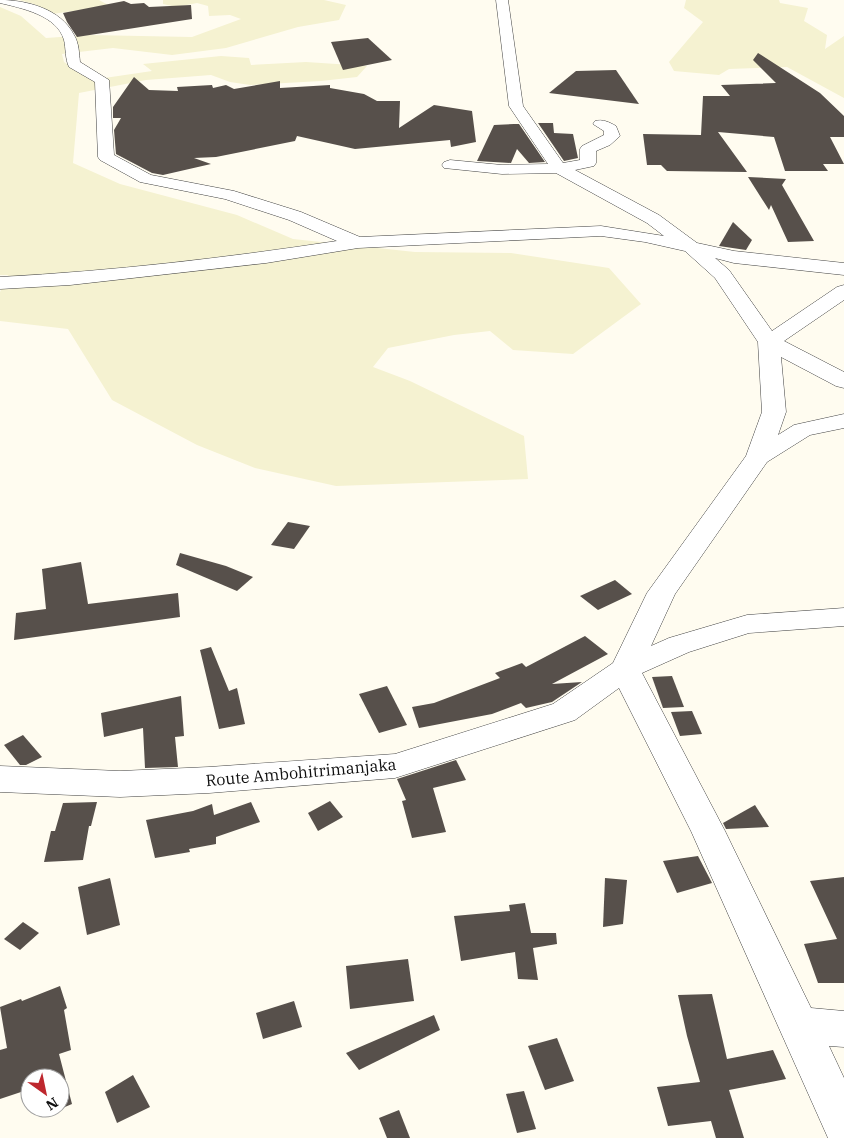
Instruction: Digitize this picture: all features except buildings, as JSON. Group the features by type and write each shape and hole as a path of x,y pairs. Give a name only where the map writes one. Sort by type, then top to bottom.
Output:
{"street":[{"path":"2,0 50,16 68,34 74,64 102,80 106,157 146,179 228,195 295,216 358,243"},
{"path":"502,0 516,106 559,168 653,219 692,248 722,274 769,342 844,381"},
{"path":"450,165 509,171 559,168 588,163 588,149 605,142 612,136 611,129 600,124"},
{"path":"0,283 70,279 266,257 358,243 601,232 645,237 734,257 844,269"},
{"path":"769,342 844,291"},
{"path":"769,342 774,412 758,457 661,594 626,669 708,831 844,1125"},
{"path":"758,457 802,430 844,421"},
{"name":"Route Ambohitrimanjaka","path":"0,779 120,784 209,780 395,766 564,712 626,669 679,645 747,624 844,617"},
{"path":"798,1026 844,1029"}],"shaded area":[{"path":"19,0 99,0 110,6 52,14 34,4"},
{"path":"163,0 324,0 346,5 339,20 298,27 226,48 172,55 113,48 62,54 64,62 91,80 152,71 143,64 221,56 249,58 251,65 306,62 367,66 357,77 321,81 250,85 230,82 211,75 146,80 79,93 73,163 120,184 237,215 293,239 415,252 511,253 609,268 641,304 573,354 513,350 490,331 454,335 388,348 373,367 410,381 524,436 528,479 336,486 255,468 197,445 112,400 68,329 0,321 0,292 8,275 0,275 0,7 21,16 46,38 89,35 192,37 241,19 230,15 209,16 208,6 197,3 176,7 163,4"},
{"path":"686,0 779,0 780,3 808,8 804,21 827,35 825,49 844,36 844,98 787,67 729,69 719,75 674,71 669,62 703,22 684,8"}]}
